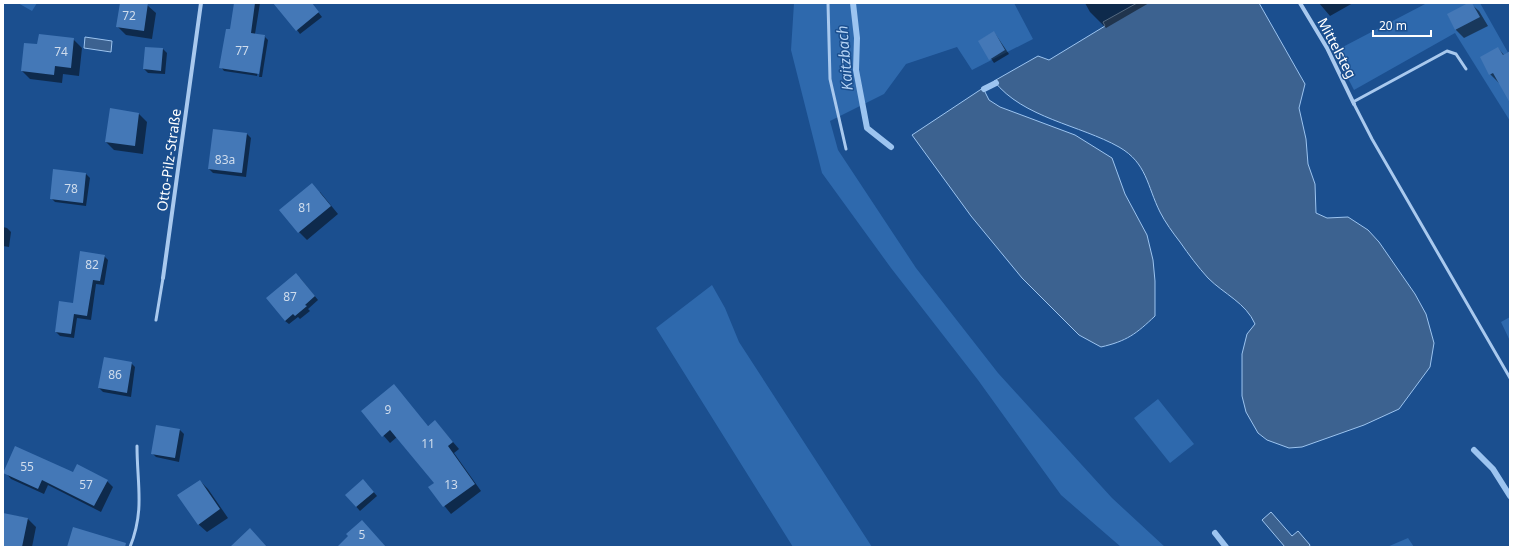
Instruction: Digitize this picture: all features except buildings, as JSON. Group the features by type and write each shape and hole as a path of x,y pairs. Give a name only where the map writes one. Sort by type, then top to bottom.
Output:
{"street":[{"name":"Otto-Pilz-Straße","path":"163,278 201,3"},
{"name":"Mittelsteg","path":"1300,3 1327,48 1354,103"}],"lane":[{"path":"828,3 830,79 846,149"},
{"path":"1466,69 1456,54 1448,51 1354,103 1372,139 1510,378"},
{"name":"Otto-Pilz-Straße","path":"156,320 163,278"},
{"path":"130,547 135,535 139,511 140,490 137,446"}],"shaded area":[{"path":"18,3 37,3 32,11"},
{"path":"794,3 1014,3 1033,39 972,70 957,47 906,64 884,94 830,121 838,150 916,268 998,373 1112,498 1165,547 1121,547 1061,495 978,380 891,268 822,173 791,50"},
{"path":"1137,3 1259,3 1305,84 1299,108 1306,139 1308,164 1315,184 1316,213 1327,218 1348,217 1368,230 1379,242 1415,294 1426,314 1434,343 1430,367 1399,409 1364,425 1302,447 1289,448 1267,440 1258,433 1246,412 1242,396 1242,354 1247,334 1255,324 1246,310 1214,284 1187,252 1162,216 1145,176 1135,160 1128,153 1104,139 1053,120 1020,104 1006,94 994,81 1038,56 1049,60 1105,26 1103,22"},
{"path":"1427,3 1480,3 1510,56 1510,121 1455,33 1354,90 1337,57 1337,50"},
{"path":"85,37 112,41 111,52 84,48"},
{"path":"983,88 989,100 1000,107 1075,135 1112,158 1125,194 1147,235 1153,260 1155,281 1155,316 1131,336 1101,347 1079,335 1022,278 971,216 912,135"},
{"path":"712,285 725,308 739,342 872,547 793,547 656,328"},
{"path":"1510,317 1510,341 1501,322"},
{"path":"1158,399 1194,444 1170,463 1134,418"},
{"path":"1271,512 1292,536 1298,531 1310,545 1309,547 1285,547 1262,520"},
{"path":"1408,538 1414,547 1387,547"}],"waterway":[{"name":"Kaitzbach","path":"853,3 857,38 856,70 867,128 891,147"},
{"path":"984,89 996,83"},
{"path":"1474,450 1493,469 1510,496"},
{"name":"Kaitzbach","path":"1215,533 1226,547"}]}
